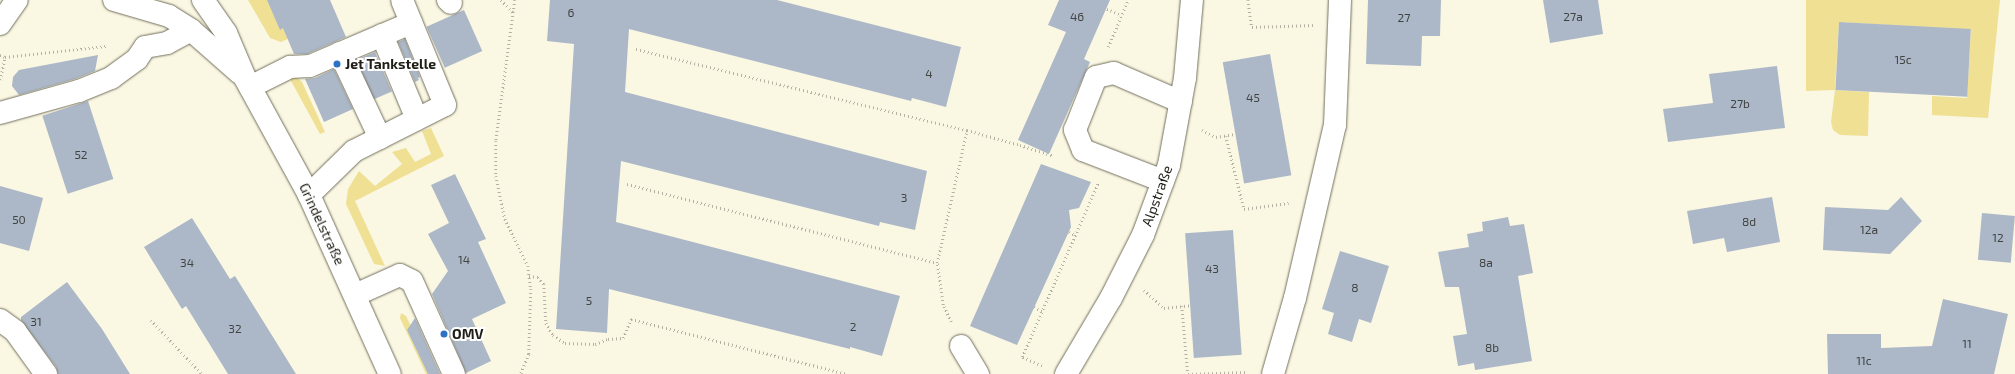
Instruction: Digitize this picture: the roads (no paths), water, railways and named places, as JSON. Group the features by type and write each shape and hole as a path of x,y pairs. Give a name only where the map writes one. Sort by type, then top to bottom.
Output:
{"street":[{"path":"0,24 17,0"},
{"name":"Grindelstraße","path":"114,0 169,16 192,30 248,82"},
{"name":"Grindelstraße","path":"203,0 226,33 248,82 309,195 390,374"},
{"path":"309,195 354,151 445,105 402,0"},
{"name":"Alpstraße","path":"1057,371 1123,273 1143,235 1169,165 1185,78 1192,0"},
{"path":"1273,372 1294,298 1335,125 1340,0"},
{"path":"248,82 290,67 310,66 412,23"},
{"path":"0,113 66,96 112,78 138,59 146,47 167,43 192,30"},
{"path":"382,35 418,119"},
{"path":"340,53 380,138"},
{"path":"1163,181 1084,150 1075,130 1096,77 1114,73 1179,110"},
{"path":"355,295 400,275 412,280 454,374"},
{"path":"0,320 15,331 46,374"},
{"path":"961,346 978,374"}],"place":[{"name":"Jet Tankstelle","path":"337,64"},
{"name":"OMV","path":"444,334"}]}
